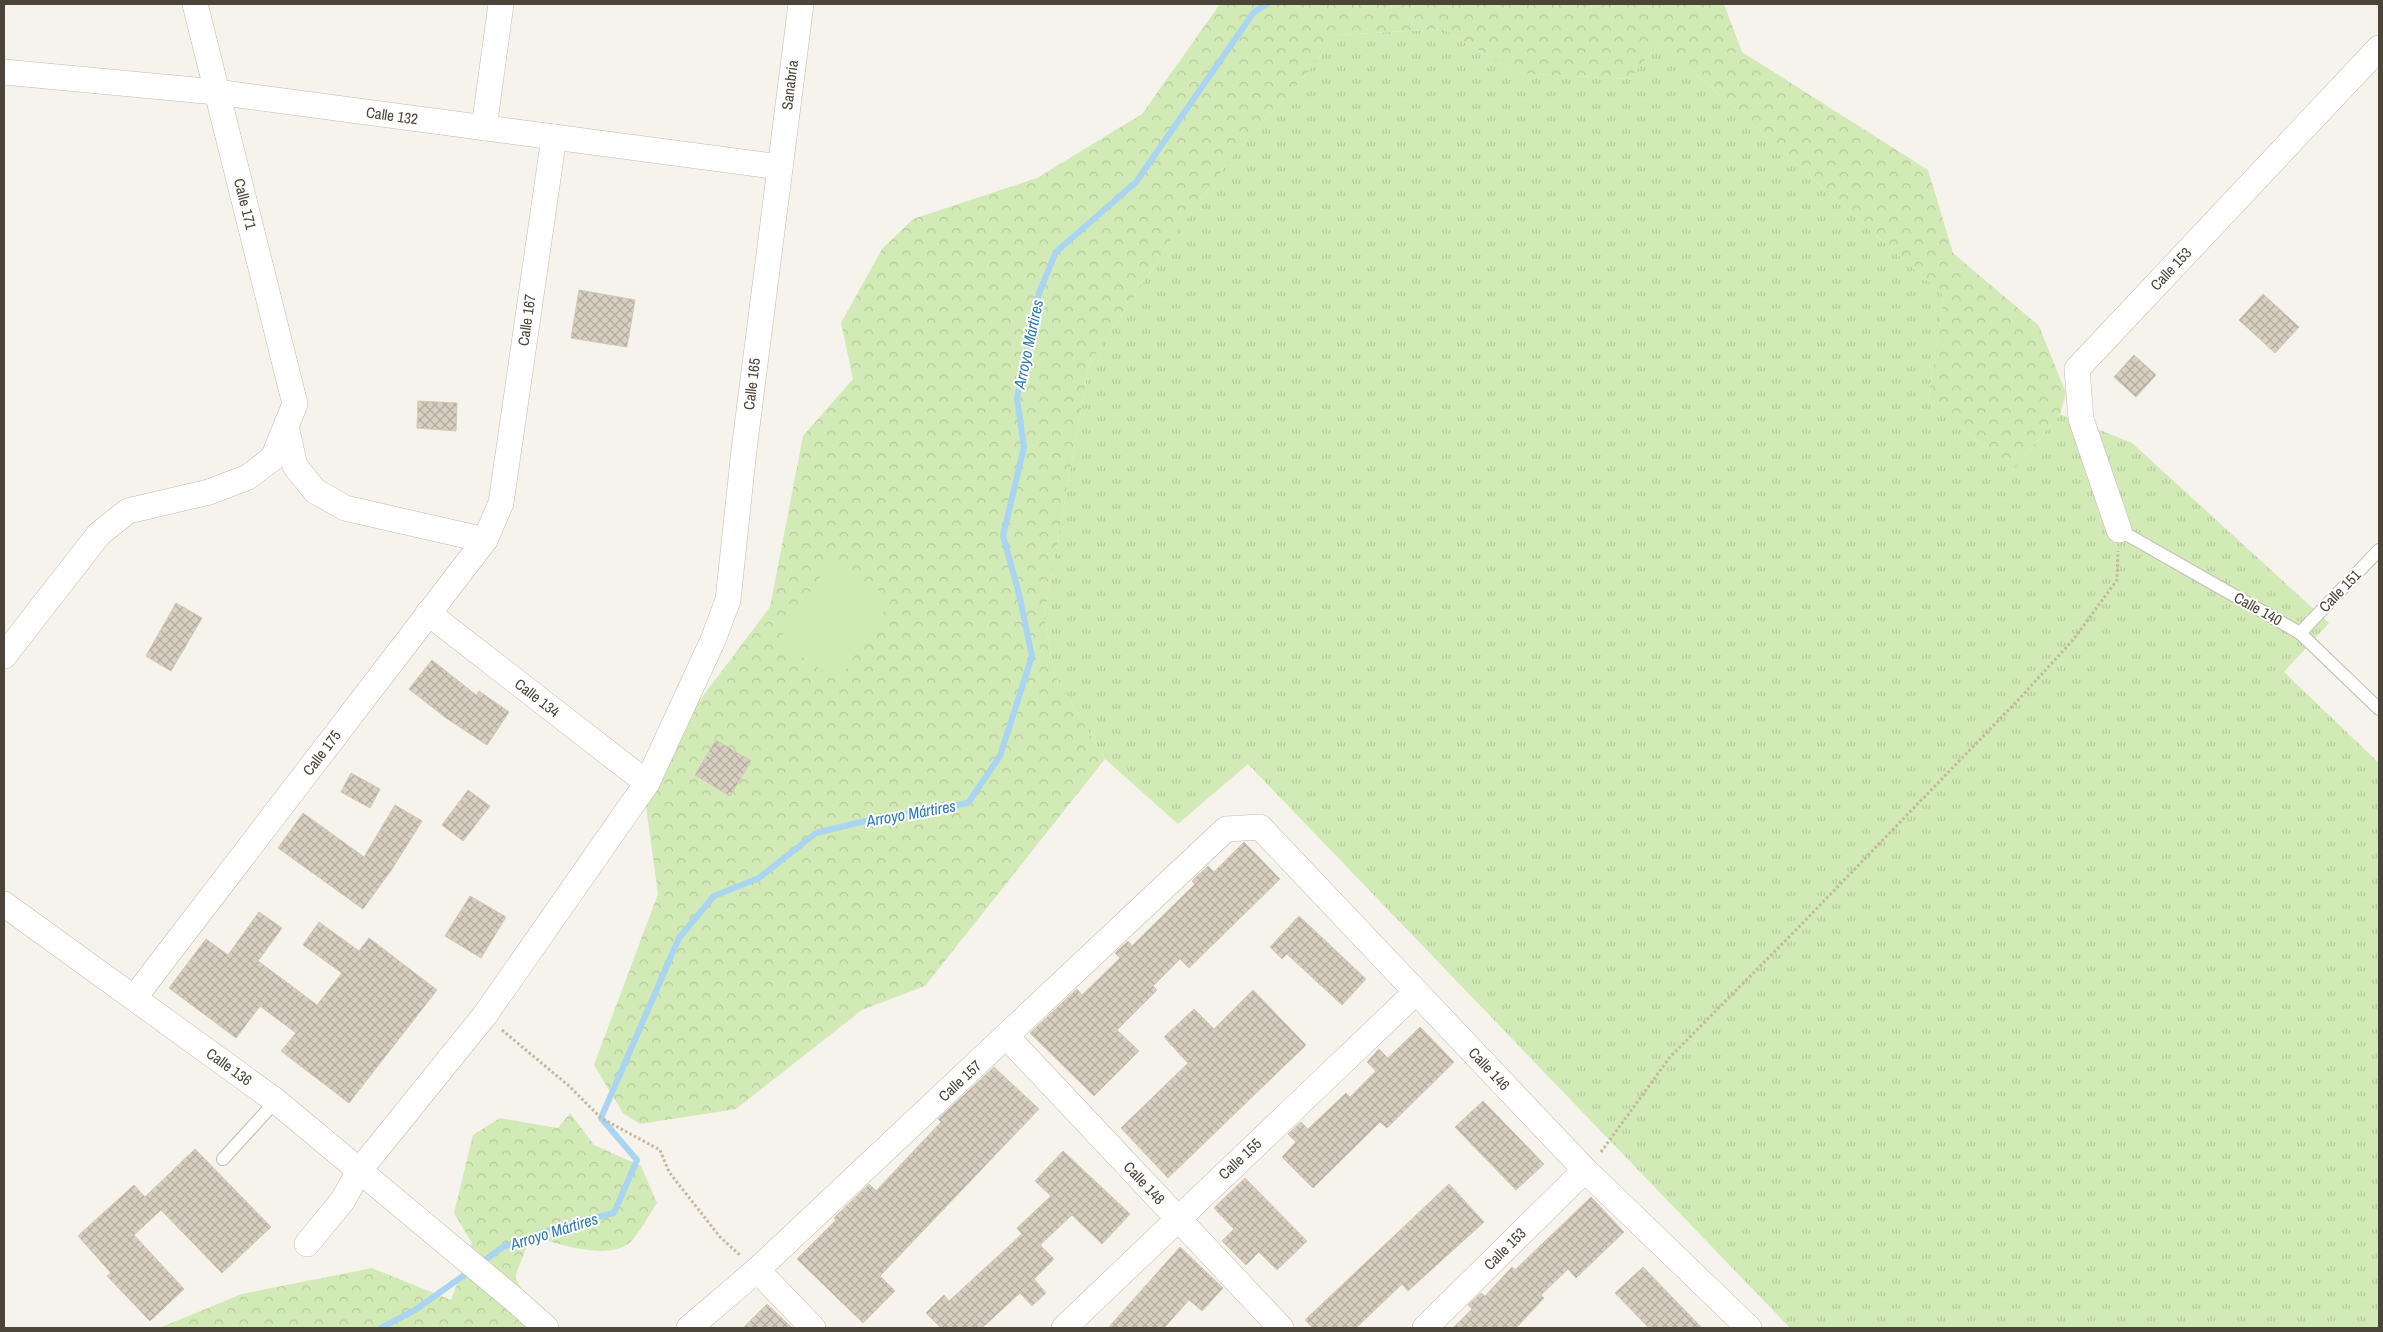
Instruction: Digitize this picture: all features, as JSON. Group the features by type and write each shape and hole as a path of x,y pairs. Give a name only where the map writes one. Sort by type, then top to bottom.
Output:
{"street":[{"name":"Calle 171","path":"195,4 291,415"},
{"path":"484,128 501,4"},
{"name":"Sanabria","path":"780,167 801,4"},
{"name":"Calle 153","path":"2119,530 2081,419 2077,369 2379,48"},
{"name":"Calle 132","path":"4,72 216,92 780,167"},
{"name":"Calle 167","path":"500,503 554,137"},
{"name":"Calle 165","path":"307,1244 343,1200 360,1171 485,1015 647,783 713,640 728,600 744,450 780,167"},
{"path":"291,415 295,466 315,491 345,508 485,540"},
{"path":"4,656 99,534 128,511 209,492 248,477 273,458 291,415"},
{"name":"Calle 175","path":"134,998 485,540 500,503"},
{"name":"Calle 134","path":"428,613 647,783"},
{"name":"Calle 146","path":"1226,829 1260,827 1585,1170 1749,1328"},
{"name":"Calle 157","path":"689,1328 757,1270 1007,1037 1226,829"},
{"name":"Calle 136","path":"4,904 276,1101 546,1328"},
{"name":"Calle 155","path":"1064,1328 1416,992"},
{"name":"Calle 148","path":"1007,1037 1282,1328"},
{"name":"Calle 153","path":"1425,1328 1585,1170"},
{"path":"757,1270 813,1328"}],"lane":[{"name":"Calle 140","path":"2119,530 2300,633 2379,709"},
{"name":"Calle 151","path":"2300,633 2379,550"},
{"path":"223,1159 276,1101"}],"path":[{"path":"1585,1170 1603,1150 1670,1057 1801,925 2020,698 2073,640 2117,580 2119,530"},
{"path":"485,1015 569,1086 601,1118 660,1150 668,1172 720,1237 757,1270"}],"green space":[{"path":"1220,4 1724,4 1742,52 1928,170 1953,253 2039,326 2066,393 2060,414 2013,470 1928,401 1944,296 1660,42 1629,79 1517,73 1443,29 1336,35 1300,82 1238,149 1174,236 1089,365 1044,617 1055,676 1105,759 925,986 862,1010 736,1109 640,1124 623,1113 594,1065 658,894 642,777 770,607 803,436 853,379 841,323 882,249 913,219 1037,178 1142,114"},
{"path":"1443,29 1517,73 1629,79 1660,42 1944,296 1928,401 2013,470 2060,414 2132,443 2329,623 2284,672 2379,763 2379,1328 1790,1328 1248,764 1178,824 1105,759 1055,676 1044,617 1089,365 1174,236 1238,149 1300,82 1336,35"},
{"path":"831,560 892,599 838,681 778,641"},
{"path":"570,1113 594,1145 641,1166 657,1203 632,1241 618,1249 595,1251 570,1247 537,1238 528,1243 515,1277 536,1316 532,1328 159,1328 242,1294 372,1268 451,1300 472,1243 454,1213 473,1135 500,1118 558,1128"}],"building":[{"path":"579,290 635,300 627,347 571,338"},
{"path":"2263,294 2299,327 2275,353 2239,320"},
{"path":"2134,355 2156,375 2136,397 2114,377"},
{"path":"418,401 457,403 456,431 417,428"},
{"path":"176,603 202,618 171,671 146,656"},
{"path":"432,660 476,695 479,691 509,712 487,745 446,718 409,689"},
{"path":"716,740 751,761 730,796 695,775"},
{"path":"351,773 380,789 370,808 341,792"},
{"path":"468,790 490,806 463,841 442,825"},
{"path":"395,805 422,821 392,869 363,909 278,848 303,813 364,857"},
{"path":"1244,842 1280,879 1189,968 1180,959 1153,986 1157,990 1117,1030 1139,1051 1094,1096 1030,1033 1077,989 1082,995 1120,958 1115,953 1128,941 1132,946 1195,884 1192,881 1208,866 1214,872"},
{"path":"470,896 506,917 481,958 445,936"},
{"path":"259,912 282,928 258,961 317,1005 342,973 303,945 319,922 359,951 369,938 437,990 349,1103 281,1051 296,1033 260,1006 236,1038 169,988 206,939 228,955"},
{"path":"1299,916 1366,979 1342,1005 1287,954 1282,959 1270,947"},
{"path":"1253,990 1306,1045 1168,1178 1121,1128 1188,1063 1164,1037 1194,1009 1214,1029"},
{"path":"1420,1027 1454,1062 1387,1128 1380,1122 1313,1188 1282,1157 1296,1142 1288,1134 1301,1122 1308,1129 1346,1093 1350,1097 1376,1071 1367,1062 1379,1049 1388,1058"},
{"path":"994,1067 1039,1109 880,1276 895,1291 863,1323 797,1259 836,1220 834,1218 869,1184 876,1191 941,1122 938,1119"},
{"path":"1483,1101 1544,1164 1516,1190 1455,1127"},
{"path":"195,1149 271,1227 222,1273 161,1210 134,1235 184,1289 150,1321 107,1276 111,1273 78,1236 134,1185 145,1197"},
{"path":"1063,1151 1130,1214 1102,1244 1072,1215 1040,1245 1054,1259 1034,1279 1046,1293 1032,1306 1020,1293 982,1328 941,1328 926,1313 944,1295 949,1301 1022,1234 1017,1228 1051,1196 1035,1181"},
{"path":"1245,1178 1307,1241 1277,1270 1259,1252 1246,1265 1222,1241 1234,1229 1214,1208"},
{"path":"1449,1184 1484,1222 1408,1291 1402,1284 1356,1328 1313,1328 1305,1320"},
{"path":"1591,1197 1624,1232 1576,1278 1568,1269 1541,1295 1544,1298 1516,1328 1453,1328 1472,1309 1468,1305 1481,1293 1485,1296 1512,1267 1515,1270"},
{"path":"1180,1247 1223,1288 1202,1311 1189,1300 1164,1328 1108,1328"},
{"path":"1643,1267 1702,1328 1649,1328 1615,1293"},
{"path":"767,1304 792,1328 743,1328"}],"waterway":[{"name":"Arroyo Mártires","path":"481,1263 503,1247 564,1225 614,1213 637,1160 601,1118 679,938 714,896 759,878 816,833 873,819 968,803 1000,756 1032,656 1019,594 1003,536 1024,447 1017,398 1039,293 1056,252 1136,182 1254,12 1267,4"},
{"name":"Arroyo Mártires","path":"381,1328 415,1310 470,1271"}]}
